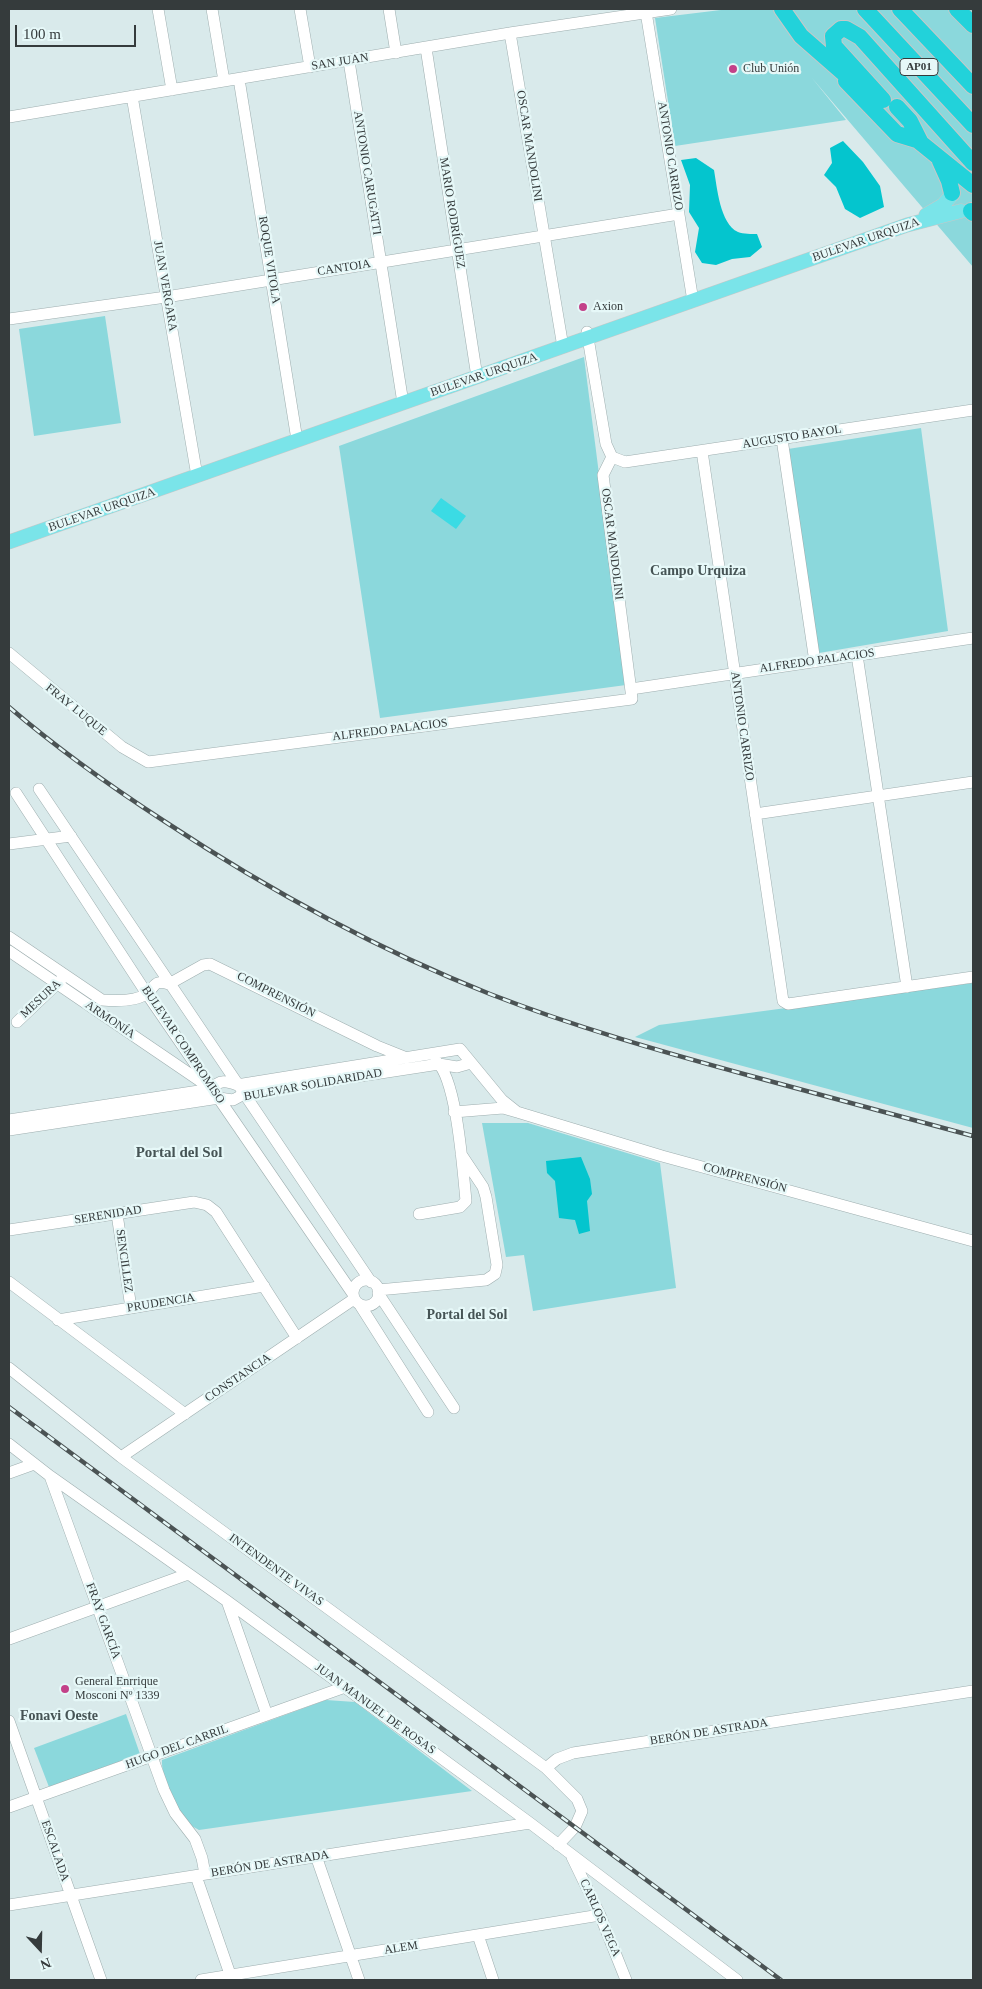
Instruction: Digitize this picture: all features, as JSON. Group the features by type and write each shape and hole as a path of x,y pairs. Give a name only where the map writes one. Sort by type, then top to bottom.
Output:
{"highway":[{"path":"782,9 801,36 829,62 896,134 920,141"},
{"name":"AP01","path":"865,9 973,124"},
{"name":"AP01","path":"900,9 973,86"},
{"path":"957,9 973,25"},
{"path":"973,163 860,37 850,30 841,29 832,36 834,46 887,106 901,129 920,141 973,185"},
{"path":"829,62 887,106"},
{"path":"938,157 944,168 952,195"}],"main road":[{"name":"BULEVAR URQUIZA","path":"9,542 196,473 932,212 943,205 952,195 955,188 961,184 973,185"},
{"path":"952,195 953,205 969,212"},
{"name":"BULEVAR URQUIZA","path":"693,298 907,226 969,212"},
{"name":"BULEVAR URQUIZA","path":"9,535 196,473"}],"street":[{"path":"158,9 172,90"},
{"path":"212,9 224,81"},
{"path":"300,9 310,67"},
{"path":"389,9 396,53"},
{"name":"SAN JUAN","path":"9,117 510,33 671,9"},
{"name":"ANTONIO CARRIZO","path":"646,12 693,298"},
{"name":"OSCAR MANDOLINI","path":"510,33 562,344"},
{"name":"MARIO RODRÍGUEZ","path":"426,48 477,374"},
{"name":"ANTONIO CARUGATTI","path":"349,61 402,400"},
{"name":"ROQUE VITOLA","path":"239,79 297,437"},
{"name":"JUAN VERGARA","path":"132,96 196,473"},
{"name":"CANTOIA","path":"9,319 166,297 679,214"},
{"path":"588,335 606,444 612,457"},
{"name":"AUGUSTO BAYOL","path":"612,457 625,462 973,410"},
{"path":"782,439 815,662"},
{"name":"ANTONIO CARRIZO","path":"702,451 783,1001 788,1004 906,987"},
{"name":"OSCAR MANDOLINI","path":"612,457 603,475 631,694"},
{"name":"ALFREDO PALACIOS","path":"148,762 631,694 734,674 973,638"},
{"name":"FRAY LUQUE","path":"9,653 122,747 148,762"},
{"path":"857,655 906,987 973,977"},
{"path":"755,814 973,782"},
{"name":"BULEVAR COMPROMISO","path":"39,789 376,1288 454,1408"},
{"name":"BULEVAR COMPROMISO","path":"16,793 147,994 356,1299 428,1412"},
{"path":"9,844 71,836"},
{"name":"ARMONÍA","path":"9,937 102,1000 118,1002 147,994"},
{"name":"ARMONÍA","path":"9,951 216,1093"},
{"name":"COMPRENSIÓN","path":"147,994 155,984 162,982 169,984 203,965 210,964 377,1046 408,1058"},
{"name":"MESURA","path":"17,1022 66,976"},
{"name":"BULEVAR SOLIDARIDAD","path":"9,1120 216,1093 233,1100 241,1089 460,1049 471,1064 457,1067 439,1064 241,1089 228,1081 216,1084 216,1093"},
{"path":"419,1214 460,1207 466,1201 461,1154 449,1083 439,1064 428,1055"},
{"name":"COMPRENSIÓN","path":"471,1064 502,1100 517,1112"},
{"name":"BULEVAR SOLIDARIDAD","path":"9,1130 216,1093"},
{"name":"COMPRENSIÓN","path":"454,1112 503,1108 662,1156 973,1241"},
{"path":"376,1288 372,1304 356,1299 355,1286 358,1283 367,1281 376,1288 486,1280 495,1274 497,1265 486,1196 483,1187 461,1154"},
{"name":"SERENIDAD","path":"9,1230 194,1202 207,1204 216,1212 264,1286"},
{"name":"SENCILLEZ","path":"117,1214 131,1308"},
{"path":"9,1282 185,1414"},
{"path":"264,1286 298,1338"},
{"name":"PRUDENCIA","path":"58,1320 264,1286"},
{"name":"CONSTANCIA","path":"121,1457 356,1299"},
{"name":"INTENDENTE VIVAS","path":"9,1368 121,1457 546,1768"},
{"name":"JUAN MANUEL DE ROSAS","path":"9,1444 50,1476 227,1601 530,1823 736,1980"},
{"path":"9,1473 34,1464"},
{"name":"FRAY GARCÍA","path":"50,1476 164,1790 175,1814 195,1839 202,1858 200,1875 231,1978"},
{"path":"9,1639 188,1574"},
{"path":"227,1601 266,1715"},
{"name":"HUGO DEL CARRIL","path":"9,1807 345,1687"},
{"name":"BERÓN DE ASTRADA","path":"546,1768 557,1759 573,1753 973,1691"},
{"name":"ESCALADA","path":"9,1721 100,1980"},
{"path":"546,1768 577,1799 582,1811 575,1826 558,1845"},
{"name":"BERÓN DE ASTRADA","path":"9,1905 530,1823"},
{"name":"CARLOS VEGA","path":"572,1855 600,1915 626,1980"},
{"path":"316,1856 359,1980"},
{"name":"ALEM","path":"201,1980 231,1978 600,1915"},
{"path":"478,1935 494,1980"}],"shaded area":[{"path":"729,9 973,9 973,267 812,78 846,120 675,146 655,18"},
{"path":"843,141 863,162 880,186 884,207 860,218 845,209 836,187 824,175 832,163 830,148"},
{"path":"696,158 714,170 720,204 732,228 740,233 757,234 762,247 750,257 732,259 716,265 702,263 695,252 699,228 689,212 690,185 681,160"},
{"path":"105,316 121,423 34,436 19,329"},
{"path":"584,357 626,685 380,718 339,446"},
{"path":"921,428 948,631 819,653 788,449"},
{"path":"441,498 466,516 456,529 431,511"},
{"path":"973,983 973,1128 635,1037 659,1025"},
{"path":"482,1123 528,1123 660,1163 676,1288 533,1311 524,1255 506,1257"},
{"path":"581,1157 590,1179 592,1194 587,1201 590,1231 579,1234 575,1220 559,1218 555,1181 547,1173 546,1161"},
{"path":"326,1700 355,1702 472,1791 199,1830 181,1817 169,1792 162,1760"},
{"path":"126,1714 140,1754 49,1787 34,1748"}],"railway":[{"path":"9,707 46,738 104,781 203,846 282,894 405,958 522,1006 619,1038 718,1067 973,1136"},
{"path":"9,1407 781,1980"}],"place":[{"name":"Club Unión","path":"733,69"},
{"name":"Axion","path":"583,307"},
{"name":"General Enrrique Mosconi Nº 1339","path":"65,1689"}],"district":[{"name":"Campo Urquiza","path":"698,571"},
{"name":"Portal del Sol","path":"179,1153"},
{"name":"Portal del Sol","path":"467,1315"},
{"name":"Fonavi Oeste","path":"59,1716"}]}
